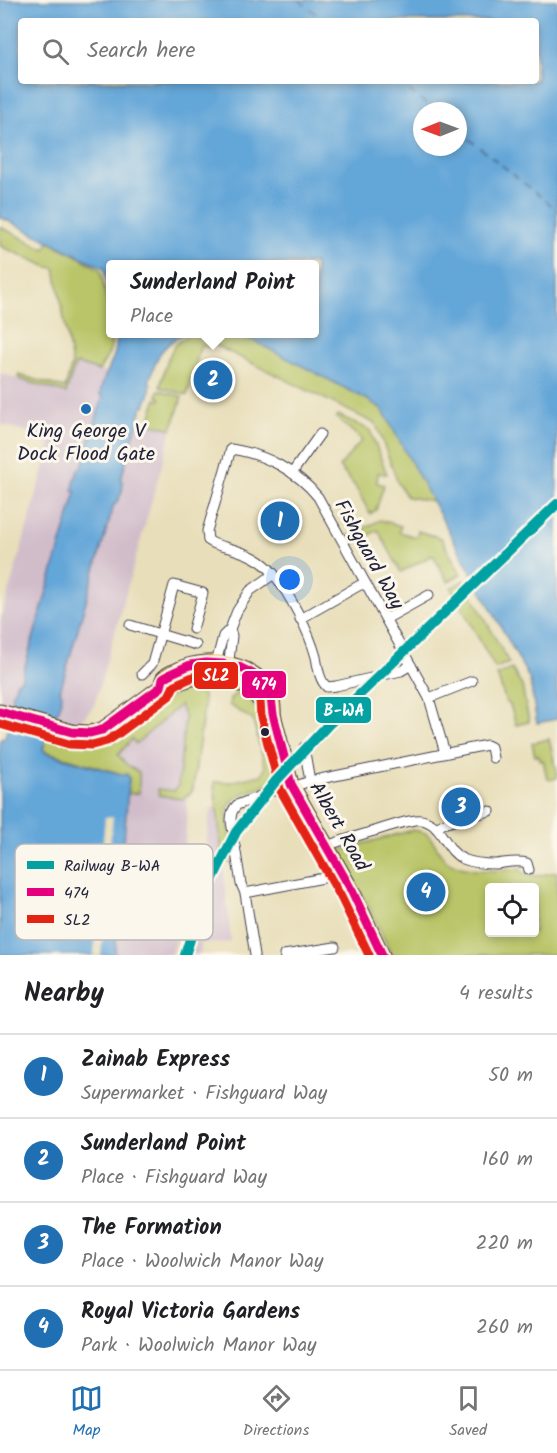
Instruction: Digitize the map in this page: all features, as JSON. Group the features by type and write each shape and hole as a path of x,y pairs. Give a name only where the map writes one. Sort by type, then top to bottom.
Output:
{"highway":[{"path":"0,712 80,734 102,729 112,723 161,687 164,678 178,669 200,663 221,671"},
{"name":"Albert Road","path":"221,671 246,670 261,681 268,690 274,703 273,714 292,786 342,873 368,922 382,955"}],"street":[{"path":"292,473 320,434"},
{"name":"Fishguard Way","path":"274,574 261,561 248,554 207,541 207,531 229,447 265,458 292,473 308,485 318,497 429,698 445,753"},
{"path":"221,671 223,636 230,629 237,611 250,591 274,574 311,640 322,681 327,687 401,671 411,665"},
{"path":"142,674 152,664 174,585 203,593 193,629"},
{"path":"300,619 360,585 366,585"},
{"path":"386,619 429,596"},
{"path":"130,625 196,645"},
{"path":"429,698 472,681"},
{"path":"255,955 231,821 233,809 237,805 292,786 487,745 496,746 494,758"},
{"path":"303,747 310,782"},
{"path":"436,828 490,811"},
{"path":"326,846 416,820 426,820 436,828 456,855 475,862 494,864 520,861 527,863 529,870"},
{"path":"245,893 342,873"},
{"path":"284,955 335,947"}],"shaded area":[{"path":"75,364 107,373 103,379 103,396 82,468 76,477 73,491 76,492 21,680 12,695 13,707 0,703 0,622 51,444 32,438 28,432 0,424 0,373 66,392"},
{"path":"139,420 172,429 94,706 79,726 52,718 60,707 62,694 60,692 114,503 122,492 123,481 121,479"},
{"path":"180,705 185,717 178,786 174,791 158,789 182,799 187,797 185,844 124,844 128,794 139,793 139,773 118,756 132,739 136,744"},
{"path":"217,808 231,940 230,942 204,944 202,940 213,940 213,844 206,844 210,810"},
{"path":"116,940 176,940 170,955 115,955"},
{"path":"186,940 202,940 200,955 181,955"}],"green space":[{"path":"0,227 45,249 49,242 101,271 106,298 106,338 112,338 110,349 99,371 75,365 66,393 19,379 19,375 65,388 72,364 55,268 0,246"},
{"path":"319,293 557,719 537,723 530,680 433,501 407,497 398,483 376,424 213,344 207,347 201,345 187,395 160,387 174,346 184,338 319,338"},
{"path":"159,390 182,397 172,429 149,423 156,399 159,401 161,399 157,395"},
{"path":"338,415 370,430 387,474 378,473 377,483 384,485 376,510 370,514 355,486 339,467 362,440 336,417"},
{"path":"380,520 401,526 399,532 416,537 418,531 441,538 461,574 448,582 433,555 401,572 378,530 351,545 347,537"},
{"path":"464,580 509,663 495,668 451,588"},
{"path":"512,669 522,686 529,722 516,725 497,675"},
{"path":"195,687 202,692 204,706 193,789 182,799 159,795 158,789 174,791 178,786 185,718 180,705 136,744 132,739 118,755 139,773 139,793 128,794 129,777 125,775 43,749 47,735 81,743 106,737 169,696"},
{"path":"235,694 249,700 259,715 277,772 270,784 241,795 230,805 227,813 234,862 223,863 214,782 230,782 261,775 265,768 253,720 229,705 230,699"},
{"path":"549,739 557,769 557,778 550,780 547,778 543,760 540,761 538,755 535,756 532,743"},
{"path":"413,830 427,834 444,858 451,863 469,869 490,871 518,868 527,875 536,876 557,872 557,955 392,955 340,850"}],"water":[{"path":"0,0 557,0 557,719 537,723 530,680 382,409 248,338 319,338 319,260 106,260 106,278 104,268 0,217"},
{"path":"116,338 176,338 168,344 157,359 149,382 151,384 149,396 145,406 142,407 121,479 123,481 122,492 114,504 60,691 62,694 60,707 53,716 43,749 46,753 127,774 129,777 124,844 15,844 15,940 116,940 115,955 0,955 0,739 5,737 14,705 11,704 12,695 17,682 21,680 76,492 73,491 74,482 79,468 82,467 103,396 100,395 101,387"}],"pier":[{"path":"105,817 113,817 110,844 103,844"},
{"path":"95,940 102,940 101,955 94,955"}],"ferry route":[{"path":"299,0 321,18"},
{"path":"402,84 424,102"},
{"path":"467,137 557,210"}],"rail line":[{"name":"B-WA","path":"213,878 236,832 275,782 327,726 557,504"},
{"name":"B-WA","path":"185,955 190,940"}],"transit line":[{"name":"474","path":"0,712 72,732 90,733 102,730 161,687 163,679 190,665 223,664 239,667 253,674 264,684 271,698 291,784 352,891 382,955"},
{"name":"SL2","path":"0,724 69,744 92,745 107,741 119,733 169,696 174,686 193,677 222,676 247,684 260,701 261,717 280,789 341,897 369,955"}],"place":[{"name":"Sunderland Point","path":"213,380"},
{"name":"King George V Dock Flood Gate","path":"86,409"},
{"name":"Zainab Express","path":"280,521"},
{"name":"The Formation","path":"461,807"},
{"name":"Royal Victoria Gardens","path":"426,892"}]}
